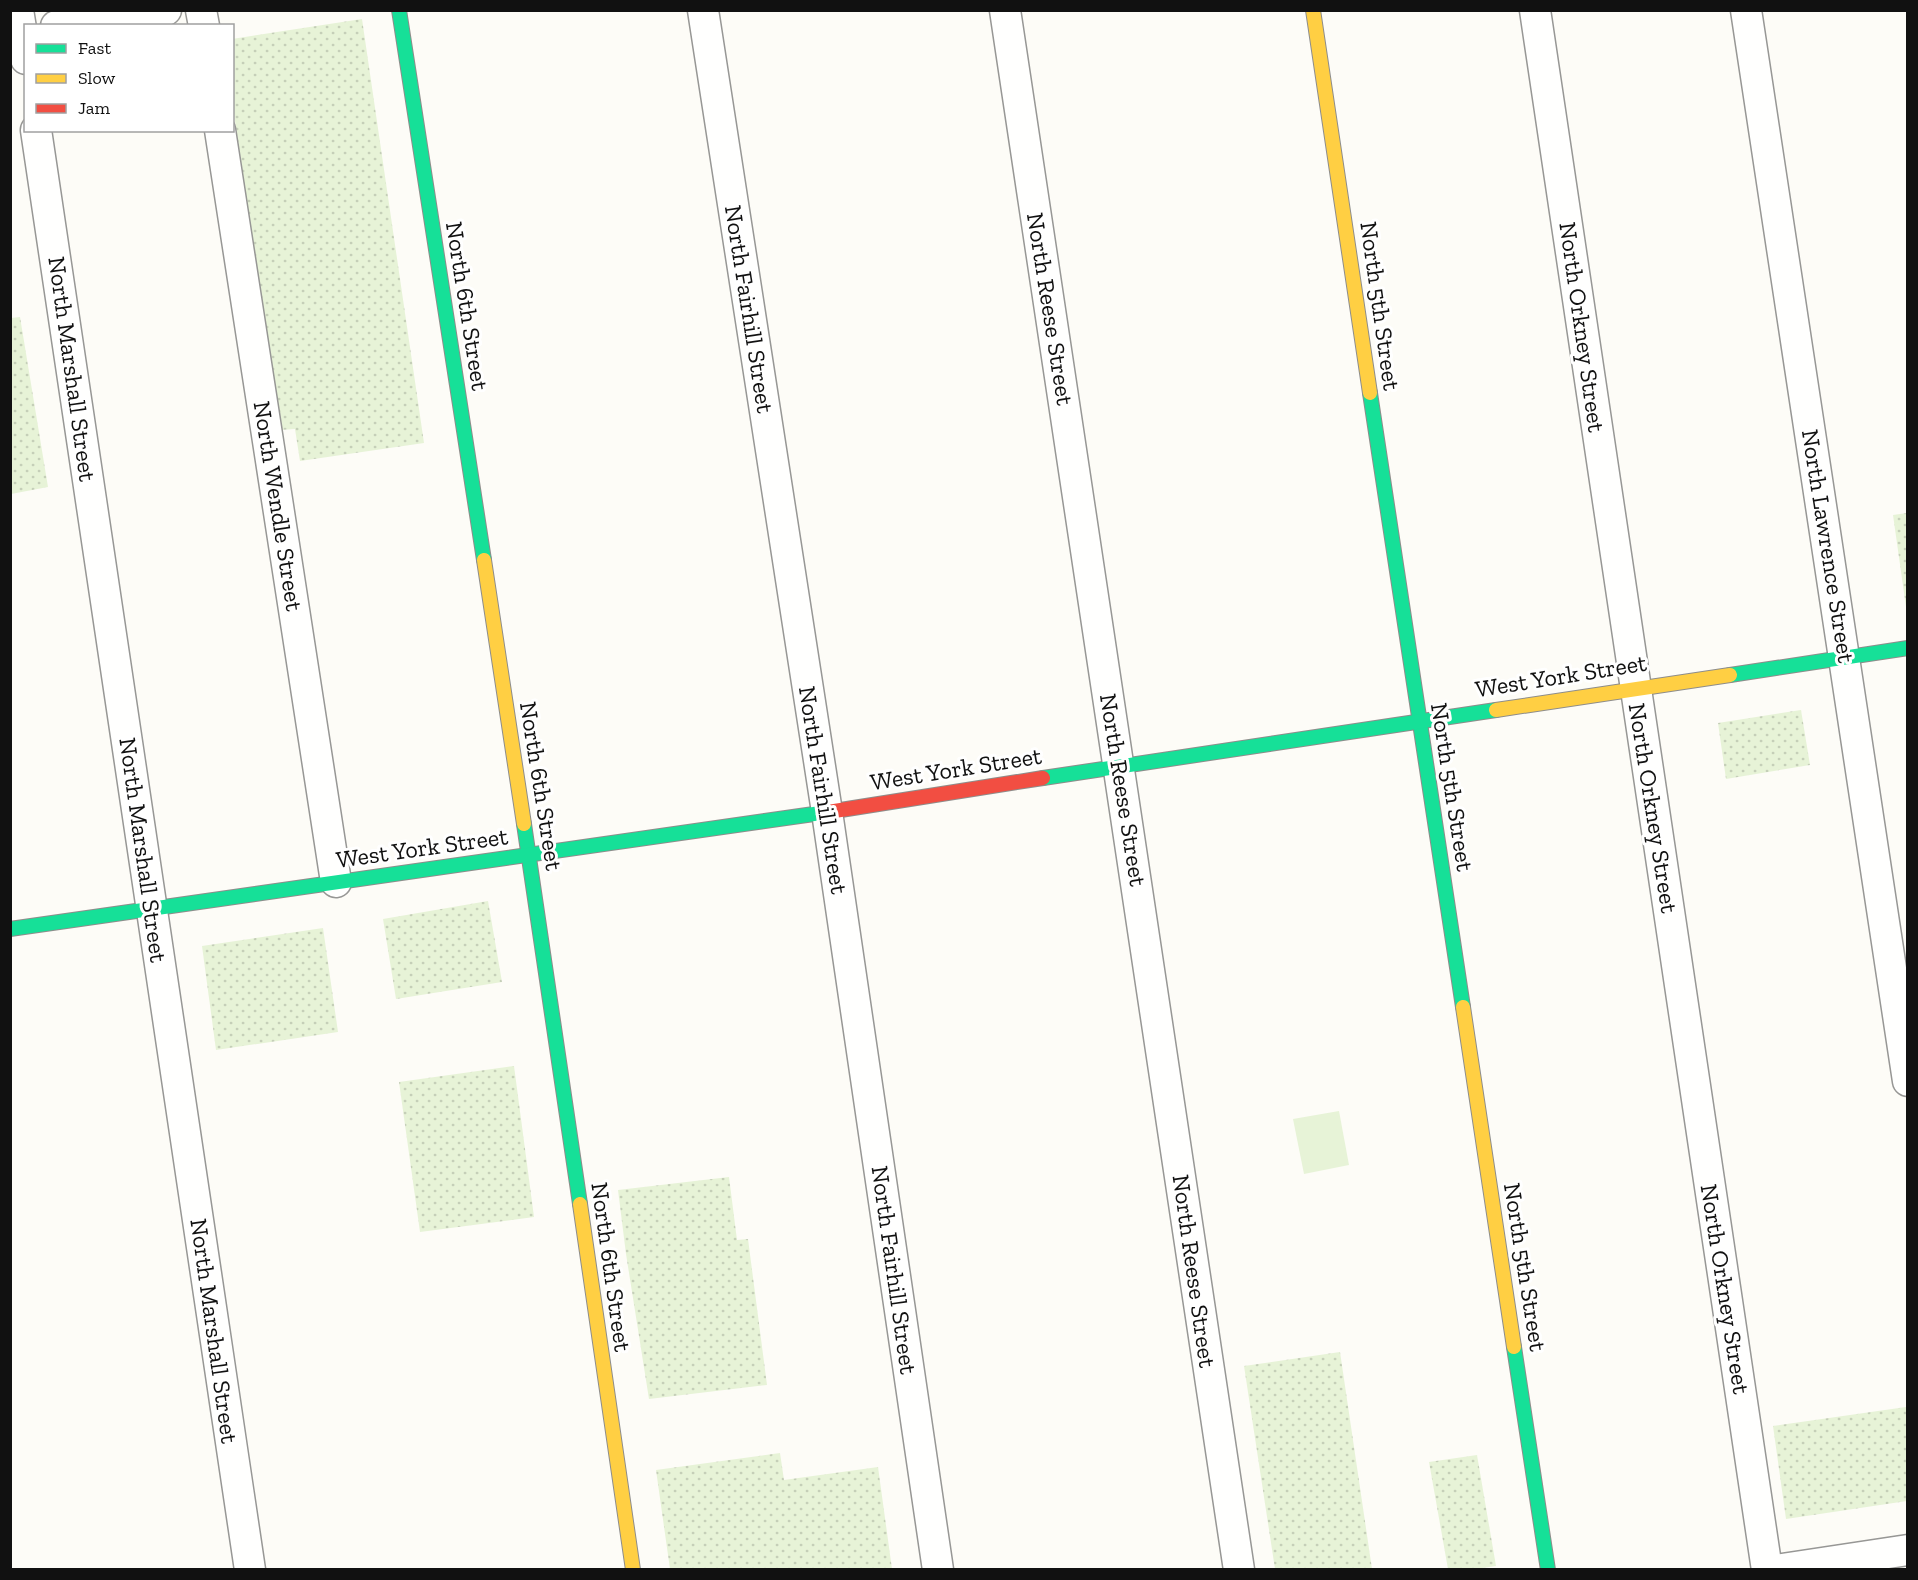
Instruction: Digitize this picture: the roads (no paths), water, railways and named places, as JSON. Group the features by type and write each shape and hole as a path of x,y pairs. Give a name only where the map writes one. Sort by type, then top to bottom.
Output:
{"main road":[{"name":"North 6th Street","path":"399,10 529,855 633,1569"},
{"name":"North 5th Street","path":"1313,10 1548,1569"},
{"name":"West York Street","path":"10,929 827,812 1908,648"}],"street":[{"path":"70,24 166,10"},
{"name":"North Fairhill Street","path":"703,10 827,812 938,1569"},
{"name":"North Reese Street","path":"1005,10 1239,1569"},
{"name":"North Orkney Street","path":"1535,10 1767,1569"},
{"name":"North Lawrence Street","path":"1746,10 1908,1081"},
{"path":"19,26 24,50"},
{"name":"North Marshall Street","path":"36,132 250,1569"},
{"name":"North Wendle Street","path":"220,132 336,882"},
{"path":"1776,1569 1908,1550"}]}
